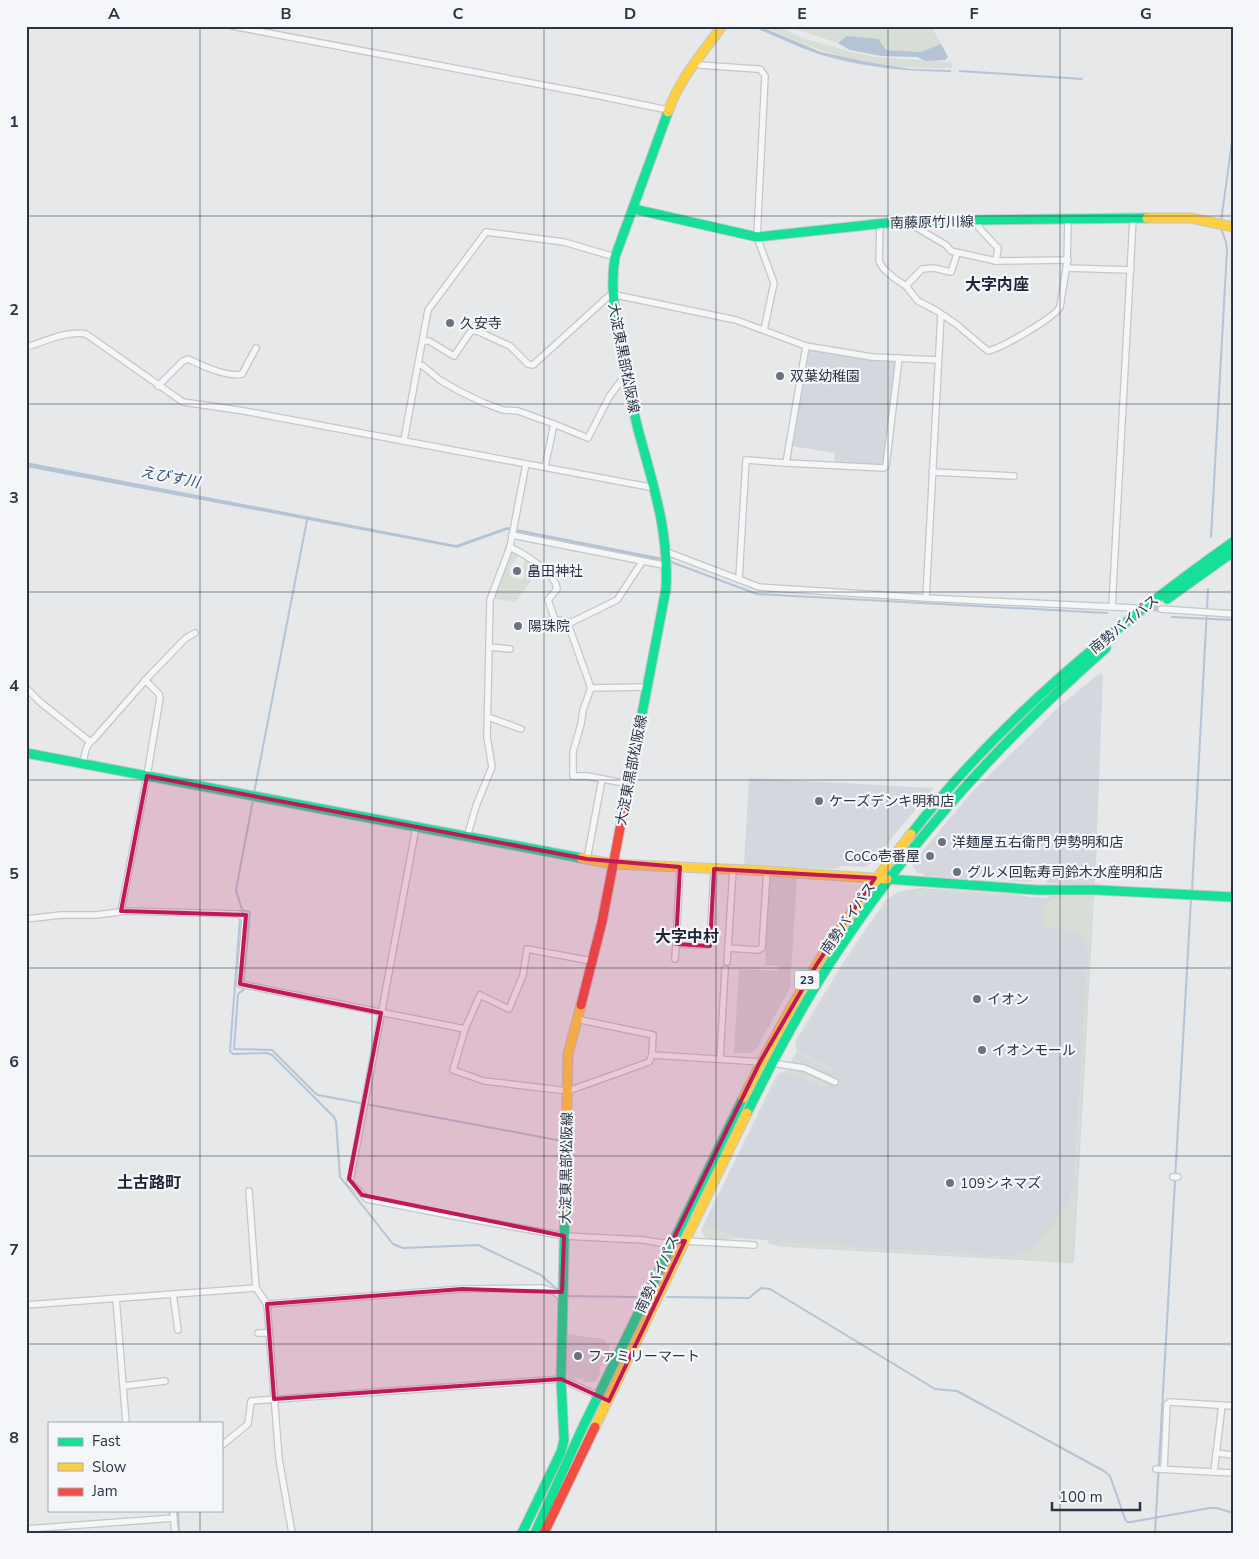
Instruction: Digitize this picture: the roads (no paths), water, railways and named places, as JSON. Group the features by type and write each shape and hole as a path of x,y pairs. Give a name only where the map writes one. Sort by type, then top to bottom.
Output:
{"main road":[{"name":"大淀東黒部松阪線","path":"522,1533 563,1446 564,1440 561,1379 568,1054 602,922 666,589 668,566 665,530 638,426 611,281 615,257 678,86 722,26"},
{"name":"南藤原竹川線","path":"634,209 757,237 905,221 1191,218 1225,225"},
{"name":"南勢バイパス","path":"535,1533 598,1396 760,1062 817,964 875,878 956,780 1052,684 1108,636 1175,583 1233,542"},
{"name":"南勢バイパス","path":"544,1533 772,1064 830,964 889,880 933,824 993,754 1056,692 1118,637 1233,552"},
{"path":"26,752 613,864 875,878 1037,890 1097,890 1233,897"}],"street":[{"path":"232,26 595,94 668,110"},
{"path":"694,62 700,65 756,69 760,70 765,76 757,237 774,283 764,330"},
{"path":"1112,607 1133,219"},
{"path":"880,223 879,261 883,268 906,286 918,301 956,324 983,349 992,351 1032,329 1057,312 1060,307 1068,260 1068,220"},
{"path":"905,221 957,254 996,261 1068,260"},
{"path":"978,221 979,228 983,234 990,238 998,248 996,261"},
{"path":"404,440 428,310 486,232 564,242 615,257"},
{"path":"906,286 922,269 934,268 950,272 957,254"},
{"path":"1066,268 1131,270"},
{"path":"422,341 429,340 454,356 471,331 476,331 510,346 528,364 533,365 612,294 736,320 806,346 872,357 938,360"},
{"path":"926,598 941,314"},
{"path":"26,347 69,334 86,334 158,386 185,402 404,440 655,488"},
{"path":"786,463 806,346"},
{"path":"158,386 183,361 188,359 206,367 237,376 242,374 256,348"},
{"path":"739,579 746,460 884,468 886,466 899,358"},
{"path":"418,364 452,387 476,399 503,410 518,411 588,438 609,397 627,373"},
{"path":"545,468 554,424"},
{"path":"467,837 476,806 492,771 487,737 488,647 491,595 510,547 526,464"},
{"path":"932,472 1014,476"},
{"path":"512,532 642,562 668,566"},
{"path":"510,547 528,556 553,579 557,589 548,600 555,620 567,621 591,688 583,710 574,747 573,776 629,784"},
{"path":"667,552 759,587 926,598 1135,608"},
{"path":"568,624 617,600 642,562"},
{"path":"1161,609 1233,614"},
{"path":"89,741 94,739 145,680 186,638 195,633"},
{"path":"488,647 510,649"},
{"path":"121,911 160,698 159,694 145,680"},
{"path":"591,688 647,687"},
{"path":"26,688 40,702 89,741"},
{"path":"488,717 521,729"},
{"path":"83,763 89,741"},
{"path":"587,859 602,779"},
{"path":"416,827 349,1179 350,1182 367,1199 564,1236 644,1240 661,1243 685,1241 754,1245"},
{"path":"675,959 680,867"},
{"path":"676,944 709,944 714,869"},
{"path":"727,962 732,870"},
{"path":"728,948 758,950 762,948 767,872"},
{"path":"26,919 61,915 87,918 121,911 170,911 241,915 245,919 240,984 465,1029"},
{"path":"576,1019 653,1035 652,1055 649,1062 568,1091 484,1081 453,1070 465,1029 480,994 509,1009 523,975 527,949 592,961"},
{"path":"720,1059 725,969"},
{"path":"652,1055 760,1062 804,1068 834,1082"},
{"path":"249,1191 256,1288 267,1304 279,1459 292,1533"},
{"path":"26,1305 256,1288"},
{"path":"267,1304 462,1289 543,1288 562,1295"},
{"path":"173,1294 178,1330"},
{"path":"116,1298 126,1422"},
{"path":"258,1332 269,1332"},
{"path":"222,1445 248,1424 251,1401 561,1379 609,1401"},
{"path":"124,1386 166,1380"},
{"path":"1233,1406 1170,1402 1167,1404 1160,1469 1233,1473"},
{"path":"1214,1472 1222,1405"},
{"path":"1216,1453 1233,1455"},
{"path":"174,1512 175,1533"},
{"path":"26,1529 174,1518"}],"water":[{"path":"759,26 821,52 911,69 951,70 951,72 888,68 841,60 799,47 758,29"},
{"path":"847,36 878,39 886,50 921,52 941,44 948,57 945,60 926,61 917,57 881,56 850,50 838,43"},
{"path":"959,70 1083,78 1082,80 959,72"},
{"path":"26,462 456,545 507,527 663,558 662,561 507,530 457,548 26,467"}],"waterway":[{"path":"1221,221 1233,135"},
{"path":"1211,537 1227,250 1221,228"},
{"path":"254,793 307,520"},
{"path":"671,562 757,594 1107,613"},
{"path":"1192,891 1208,589"},
{"path":"1172,617 1233,620"},
{"path":"253,800 236,890 242,910 250,912 243,990 238,994 234,1049 272,1050 318,1095 562,1141"},
{"path":"1155,1533 1191,899"},
{"path":"240,918 230,1051 233,1054 267,1053 272,1055 334,1117 336,1121 340,1177 393,1244 403,1248 478,1245 541,1275 560,1292"},
{"path":"667,1297 749,1298 761,1288 770,1289 935,1389 957,1391 1104,1471 1110,1476 1127,1522 1210,1508 1233,1513"},
{"path":"566,1296 636,1297"},
{"path":"178,1512 179,1533"}],"tunnel":[{"path":"1145,608 1161,609"}],"place":[{"name":"久安寺","path":"450,323"},
{"name":"双葉幼稚園","path":"780,376"},
{"name":"畠田神社","path":"517,571"},
{"name":"陽珠院","path":"518,626"},
{"name":"ケーズデンキ明和店","path":"819,801"},
{"name":"洋麺屋五右衛門 伊勢明和店","path":"942,842"},
{"name":"CoCo壱番屋","path":"930,856"},
{"name":"グルメ回転寿司鈴木水産明和店","path":"957,872"},
{"name":"イオン","path":"977,999"},
{"name":"イオンモール","path":"982,1050"},
{"name":"109シネマズ","path":"950,1183"},
{"name":"ファミリーマート","path":"578,1356"}],"district":[{"name":"大字内座","path":"997,284"},
{"name":"大字中村","path":"687,936"},
{"name":"土古路町","path":"149,1182"}],"water label":[{"name":"えびす川","path":"170,477"}]}
